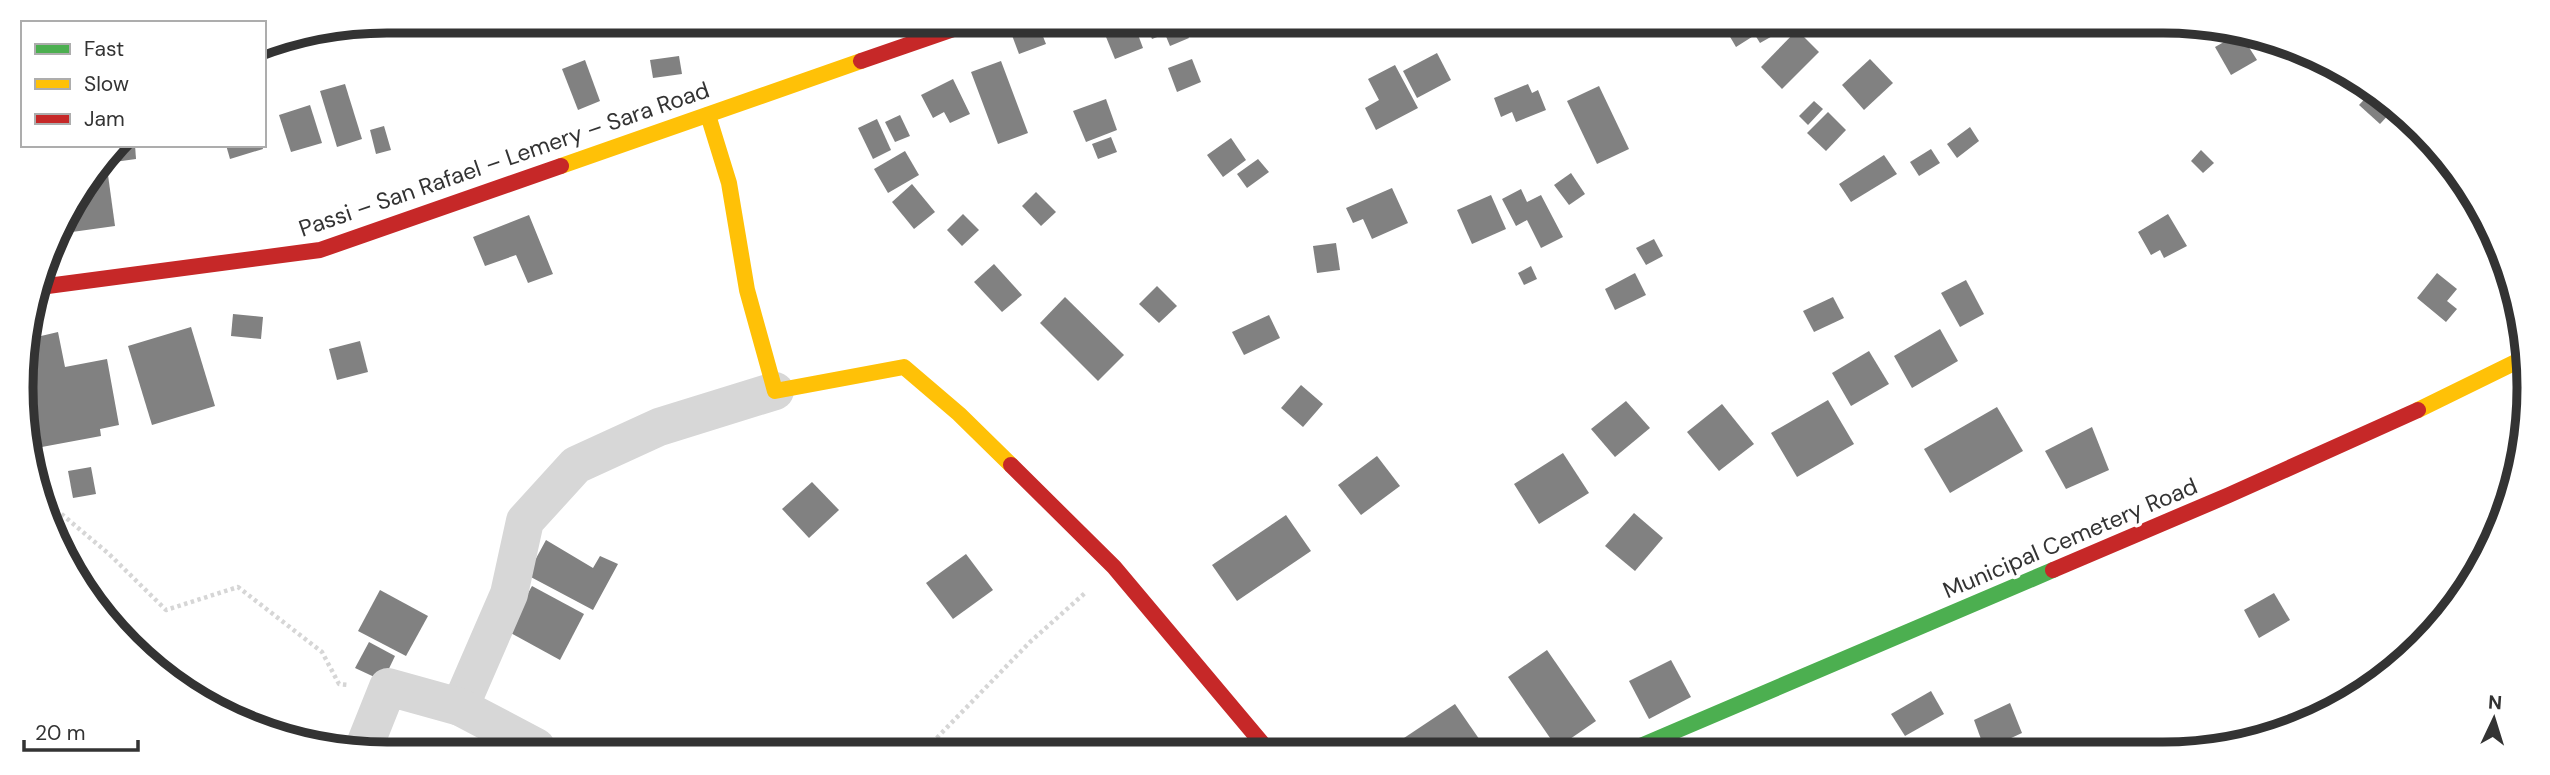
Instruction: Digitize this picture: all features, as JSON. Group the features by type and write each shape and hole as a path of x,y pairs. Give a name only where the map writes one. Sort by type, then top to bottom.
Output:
{"street":[{"name":"Passi – San Rafael – Lemery – Sara Road","path":"48,286 320,250 942,33"},
{"path":"708,115 729,183 747,290 775,391"},
{"name":"Municipal Cemetery Road","path":"1650,742 2229,495 2468,387 2516,362"},
{"path":"460,706 509,594 525,521 576,465 659,427 775,391 904,367 959,414 1114,567 1261,742"},
{"path":"366,741 388,687 460,706 527,742"}],"path":[{"path":"55,508 109,554 166,610 238,587 322,652 339,684 388,687"},
{"path":"934,742 1030,642 1114,567"}],"building":[{"path":"1011,33 1042,33 1046,44 1019,54"},
{"path":"1104,33 1137,33 1143,48 1115,59"},
{"path":"1150,33 1187,33 1189,38 1170,46 1165,34 1152,39"},
{"path":"1728,33 1778,33 1760,43 1755,35 1736,47"},
{"path":"1794,33 1800,33 1819,52 1782,89 1761,67"},
{"path":"2229,39 2246,43 2257,60 2231,75 2215,47"},
{"path":"1437,53 1451,80 1417,98 1403,71"},
{"path":"679,56 682,74 653,78 650,60"},
{"path":"1192,59 1201,82 1177,92 1168,68"},
{"path":"1870,59 1893,83 1864,110 1842,85"},
{"path":"585,60 600,101 578,110 562,69"},
{"path":"1001,61 1028,133 998,144 971,72"},
{"path":"1395,65 1418,108 1376,130 1365,108 1379,100 1368,79"},
{"path":"953,79 970,114 950,123 944,112 933,118 921,95"},
{"path":"345,84 362,139 337,147 320,91"},
{"path":"1528,84 1532,93 1538,90 1546,110 1516,122 1512,112 1501,117 1494,98"},
{"path":"1599,86 1629,149 1597,164 1567,101"},
{"path":"2366,98 2389,115 2380,124 2359,105"},
{"path":"1106,99 1117,130 1086,142 1073,111"},
{"path":"1814,101 1823,109 1808,125 1799,116"},
{"path":"310,105 322,143 291,152 279,115"},
{"path":"1828,112 1846,130 1826,151 1807,133"},
{"path":"900,115 910,136 895,142 885,122"},
{"path":"877,119 891,150 873,159 858,128"},
{"path":"384,126 391,150 376,154 370,130"},
{"path":"1970,127 1979,141 1957,158 1947,144"},
{"path":"1111,137 1117,152 1098,159 1092,144"},
{"path":"1231,138 1246,160 1223,177 1207,155"},
{"path":"128,147 135,147 136,159 114,162"},
{"path":"227,147 262,147 263,149 230,159"},
{"path":"1931,149 1940,163 1919,176 1910,162"},
{"path":"2201,150 2214,163 2203,173 2191,161"},
{"path":"905,151 919,175 888,193 874,169"},
{"path":"1884,155 1897,174 1851,202 1839,184"},
{"path":"1258,159 1269,172 1247,188 1237,174"},
{"path":"1571,173 1585,194 1569,205 1554,185"},
{"path":"104,175 108,175 115,226 72,232 81,210"},
{"path":"912,184 935,212 914,229 892,202"},
{"path":"1392,188 1408,223 1372,239 1363,219 1353,223 1346,208"},
{"path":"1521,189 1527,202 1541,195 1563,237 1541,248 1527,220 1516,226 1502,199"},
{"path":"1036,192 1056,212 1041,226 1022,206"},
{"path":"1491,195 1506,229 1472,244 1457,210"},
{"path":"963,214 979,230 962,246 947,230"},
{"path":"2168,214 2187,246 2164,258 2160,250 2151,255 2138,232"},
{"path":"529,215 553,274 528,283 516,255 485,266 473,237"},
{"path":"1654,239 1663,256 1646,265 1636,248"},
{"path":"1336,243 1340,270 1317,273 1313,246"},
{"path":"994,264 1022,295 1002,312 974,282"},
{"path":"1531,266 1537,279 1524,285 1518,273"},
{"path":"1635,273 1646,295 1615,310 1605,289"},
{"path":"2437,273 2457,289 2447,301 2457,309 2446,322 2417,298"},
{"path":"1966,280 1984,314 1960,327 1941,293"},
{"path":"1157,286 1177,306 1159,323 1139,304"},
{"path":"1065,297 1124,355 1098,381 1040,323"},
{"path":"1833,297 1844,318 1814,332 1803,311"},
{"path":"233,314 263,317 261,339 231,336"},
{"path":"1269,315 1280,338 1244,355 1232,332"},
{"path":"191,327 215,406 152,425 128,346"},
{"path":"1940,329 1958,361 1912,388 1894,356"},
{"path":"58,332 65,367 107,359 119,425 100,429 101,436 38,448 33,388 37,337"},
{"path":"360,341 368,372 337,380 329,349"},
{"path":"1869,351 1889,384 1851,406 1832,373"},
{"path":"1301,385 1323,404 1303,427 1281,408"},
{"path":"1828,400 1854,444 1797,477 1771,433"},
{"path":"1626,401 1650,428 1615,457 1591,429"},
{"path":"1722,404 1754,444 1719,471 1687,432"},
{"path":"1997,407 2023,451 1950,493 1924,449"},
{"path":"2092,427 2109,470 2066,489 2045,451"},
{"path":"1563,453 1589,493 1539,524 1514,484"},
{"path":"1377,456 1400,486 1361,515 1338,485"},
{"path":"91,467 96,494 73,498 68,471"},
{"path":"812,482 839,510 809,538 782,509"},
{"path":"1634,513 1663,538 1635,571 1605,546"},
{"path":"1286,515 1311,551 1237,601 1212,565"},
{"path":"546,540 593,568 600,556 618,564 593,610 527,575"},
{"path":"966,554 993,590 953,619 926,583"},
{"path":"532,586 584,614 560,660 507,631"},
{"path":"380,590 428,616 406,656 358,631"},
{"path":"2274,593 2290,620 2259,638 2244,610"},
{"path":"369,642 395,656 383,681 355,668"},
{"path":"1547,650 1596,721 1566,742 1553,742 1508,677"},
{"path":"1671,660 1691,697 1649,719 1629,681"},
{"path":"1931,691 1944,714 1905,736 1891,714"},
{"path":"2010,703 2022,733 2002,742 1982,742 1974,720"},
{"path":"1455,704 1481,742 1406,742 1404,738"}],"traffic: fast":[{"path":"1650,742 2053,570"}],"traffic: slow":[{"path":"561,166 861,61"},
{"path":"708,115 729,183 747,290 775,391 904,367 959,414 1011,465"},
{"path":"2418,410 2516,362"}],"traffic: jam":[{"path":"861,61 942,33"},
{"path":"48,286 320,250 561,166"},
{"path":"2053,570 2418,410"},
{"path":"1011,465 1114,567 1261,742"}]}
